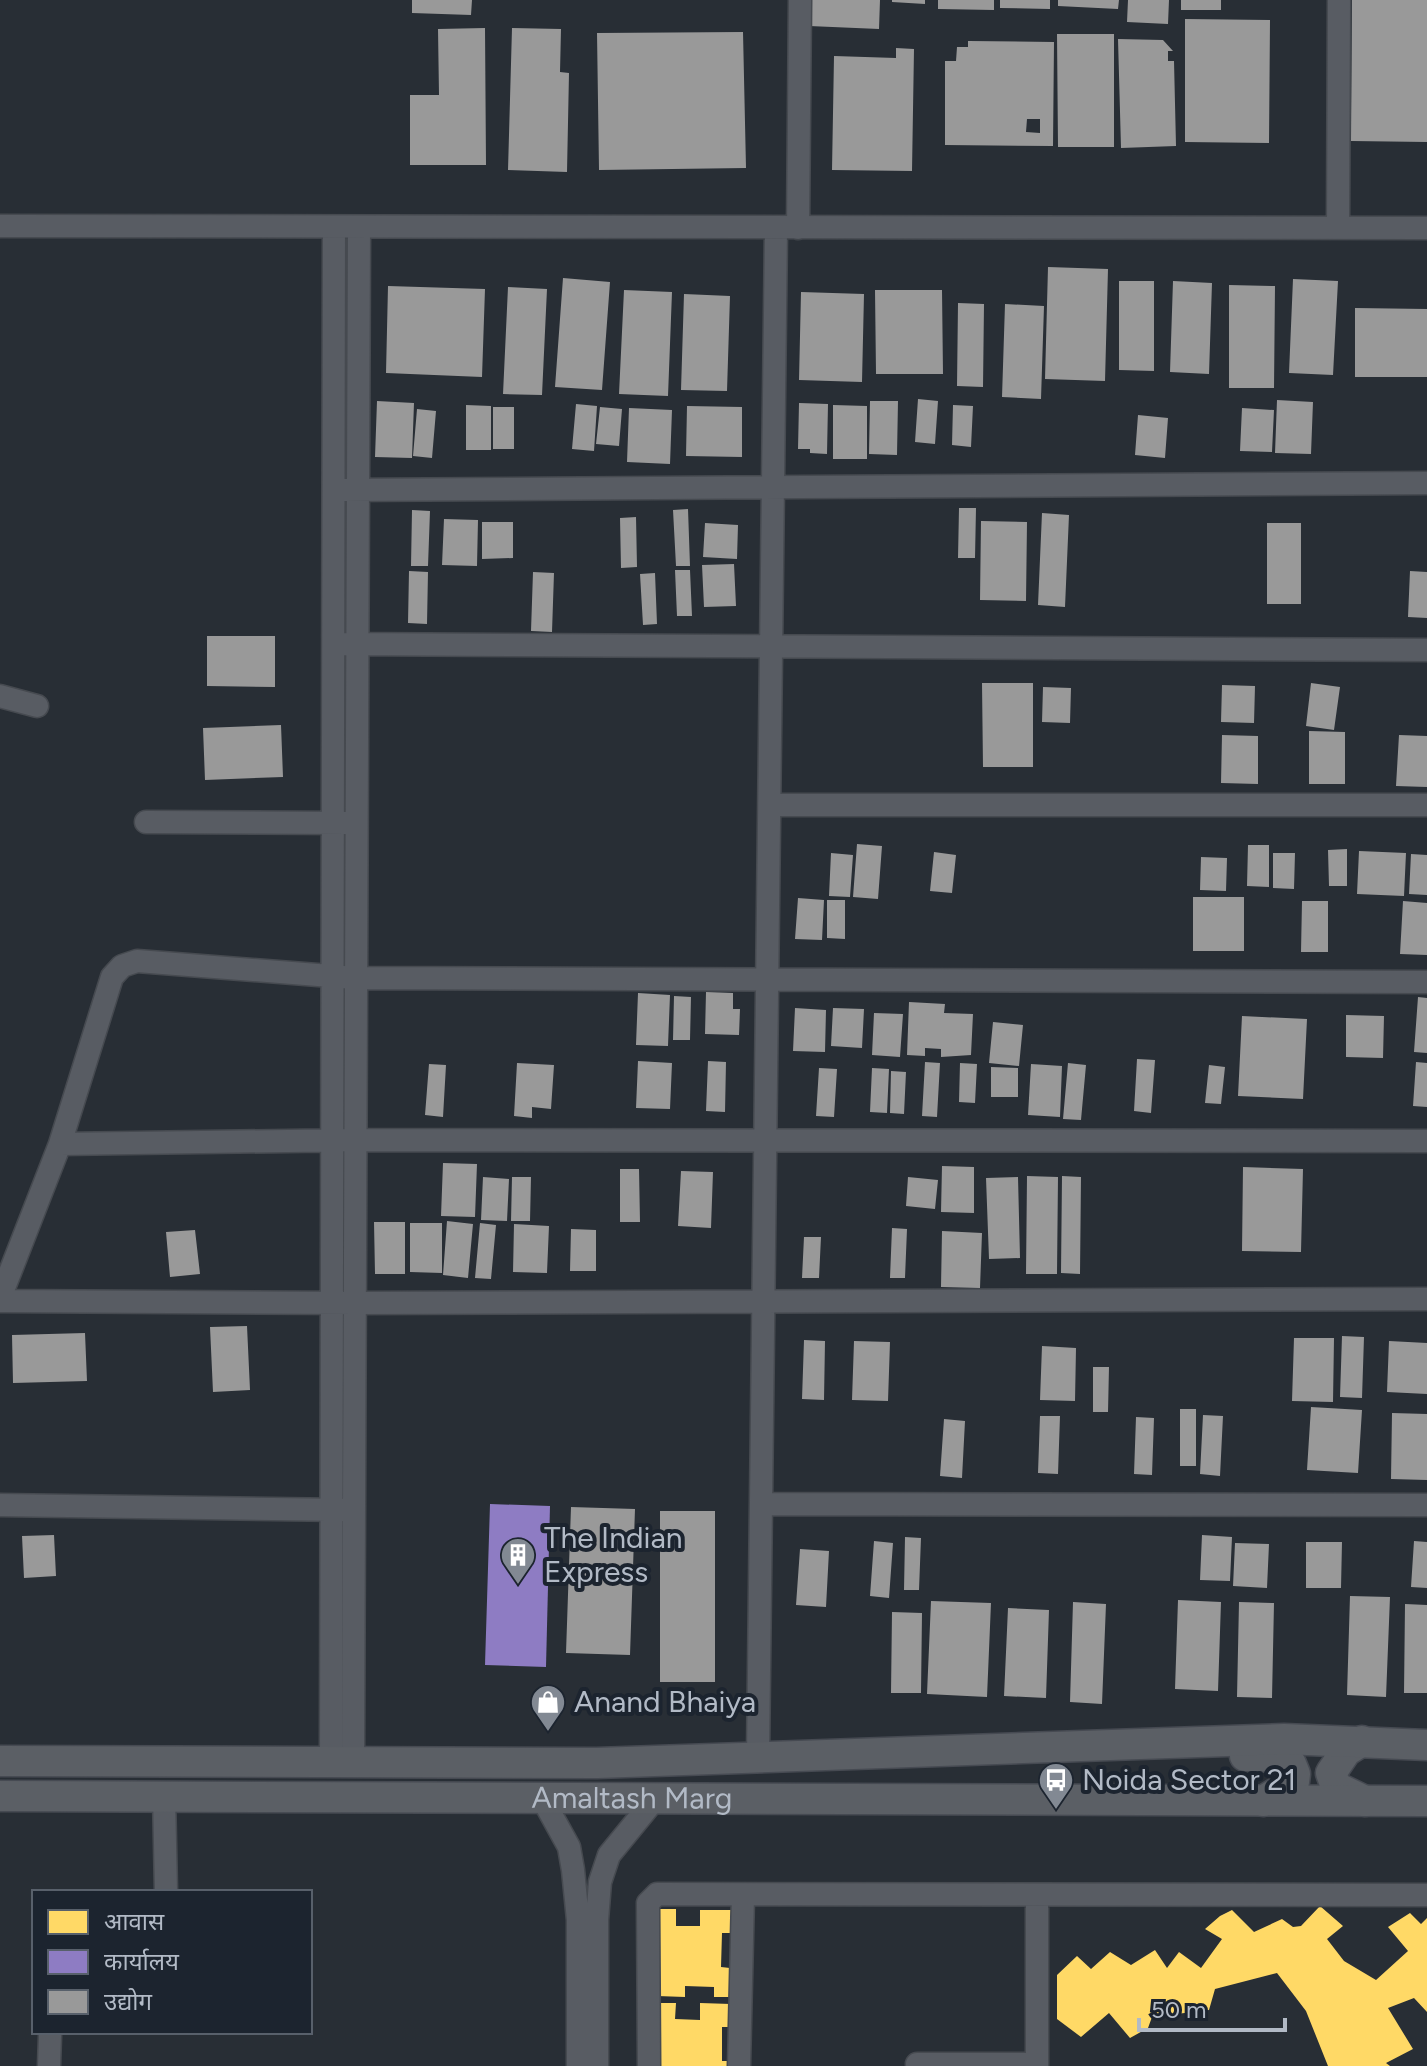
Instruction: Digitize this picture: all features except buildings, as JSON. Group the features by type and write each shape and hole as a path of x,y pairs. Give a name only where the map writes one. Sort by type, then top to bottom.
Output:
{"main road":[{"name":"Amaltash Marg","path":"1224,1741 1242,1756 1278,1757 1291,1764 1294,1782 1263,1801"},
{"name":"Amaltash Marg","path":"0,1761 597,1763 1224,1741 1362,1741 1427,1745"},
{"path":"1362,1741 1346,1751 1331,1773 1336,1787 1365,1801"},
{"name":"Amaltash Marg","path":"0,1796 542,1798 1037,1810 1263,1801 1427,1801"}],"street":[{"path":"758,1756 773,487 800,0"},
{"path":"1338,228 1339,0"},
{"path":"0,226 1427,228"},
{"path":"334,228 332,1303 343,1510"},
{"path":"342,1762 343,1510 355,1303 359,228"},
{"path":"334,490 1427,483"},
{"path":"334,644 1427,650"},
{"path":"0,696 37,706"},
{"path":"770,805 1427,805"},
{"path":"146,822 357,823"},
{"path":"1427,982 356,978 137,961 122,966 112,977 60,1144 2,1290 332,1303 1427,1299"},
{"path":"60,1144 333,1140 1427,1141"},
{"path":"762,1504 1427,1505"},
{"path":"0,1505 343,1510"},
{"path":"164,1795 166,1890"},
{"path":"542,1798 569,1847 571,1858 588,2057"},
{"path":"571,1858 591,1871 606,1861 654,1800"},
{"path":"588,2057 600,1882 606,1861"},
{"path":"649,2066 648,1903 657,1894 1427,1895"},
{"path":"917,2064 1037,2065 1037,1895"},
{"path":"739,2066 743,1896"},
{"path":"49,2066 50,2036"}],"place":[{"name":"The Indian Express","path":"518,1586"},
{"name":"Anand Bhaiya","path":"548,1733"},
{"name":"Noida Sector 21","path":"1056,1811"}]}
